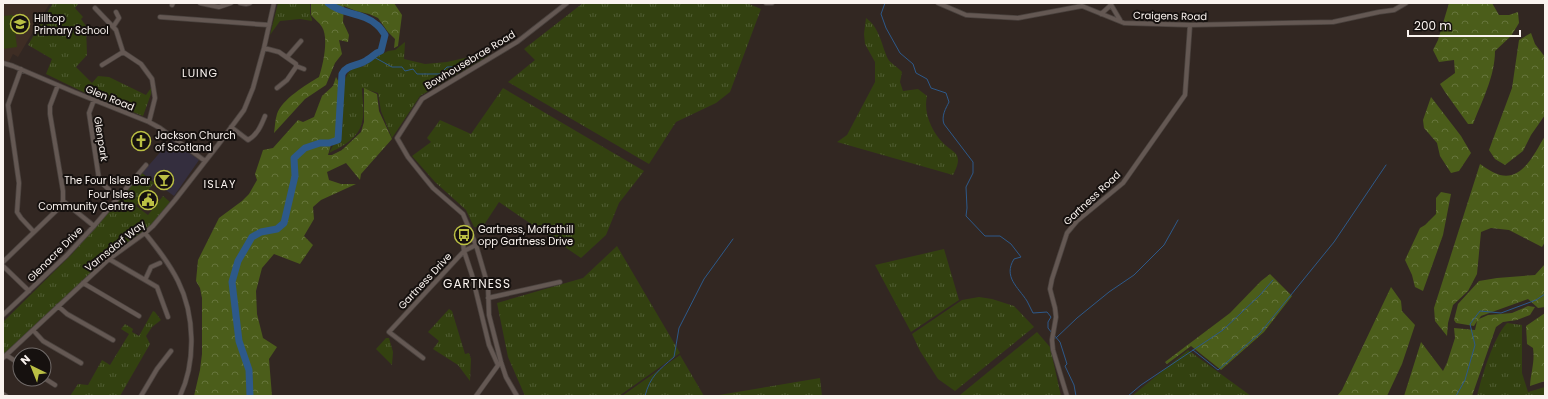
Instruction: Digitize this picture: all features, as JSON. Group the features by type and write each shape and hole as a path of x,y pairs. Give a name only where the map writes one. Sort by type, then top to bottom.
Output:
{"street":[{"path":"200,3 219,7 231,3"},
{"path":"240,3 250,3"},
{"name":"Varnsdorf Way","path":"5,356 109,259 145,233 168,208 244,110 253,88 274,3"},
{"name":"Bowhousebrae Road","path":"518,396 506,377 500,363 489,315 488,286 476,245 463,214 433,188 424,178 397,139 397,136 422,99 517,42 567,3"},
{"path":"766,3 772,3"},
{"name":"Craigens Road","path":"938,3 966,15 1018,18 1082,6 1124,23 1190,25 1333,22 1394,10 1406,3"},
{"path":"1101,14 1111,4 1120,21"},
{"path":"95,8 116,30 123,52 141,64 152,79 156,98 149,122"},
{"path":"113,27 119,18 116,12"},
{"path":"160,18 269,26"},
{"name":"Gartness Road","path":"1067,396 1053,350 1052,340 1055,308 1050,289 1052,278 1067,233 1077,221 1123,183 1185,96 1190,25"},
{"path":"292,42 297,46"},
{"path":"287,57 301,42"},
{"path":"264,48 279,52 287,57 296,66 304,69"},
{"path":"102,65 123,52"},
{"name":"Glen Road","path":"3,63 149,122 160,128 205,161"},
{"path":"277,88 287,80 295,70 296,66"},
{"path":"21,69 8,105 19,183 17,212 34,232"},
{"path":"3,262 59,208 63,201 63,191 50,114 50,106 58,85"},
{"name":"Glenpark","path":"94,100 89,113 99,179 118,198"},
{"path":"231,127 248,140 253,137 261,126 265,116"},
{"name":"Glenacre Drive","path":"3,316 66,256 94,226 146,165"},
{"path":"63,201 94,226"},
{"path":"470,231 463,243 464,251 472,275 489,345 500,363 476,396"},
{"path":"145,233 167,262 178,281 188,314 191,354 189,370 180,396"},
{"name":"Gartness Drive","path":"423,358 389,332 464,251 476,245"},
{"path":"109,259 159,289 168,317"},
{"path":"145,280 151,267 160,263"},
{"path":"3,266 29,291"},
{"path":"488,298 560,282"},
{"path":"83,283 139,316"},
{"path":"58,306 67,314 113,340"},
{"path":"33,330 43,341 81,363"},
{"path":"141,396 157,369 171,351"}],"shaded area":[{"name":"Hilltop Primary School","path":"3,3 50,3 18,57 13,54 9,62 3,61"},
{"path":"171,140 199,160 174,196 142,173"}],"green space":[{"path":"53,3 79,3 75,8 83,17 81,19 86,26 87,55 76,67 92,83 98,76 109,77 146,95 151,88 151,94 143,116 81,91 46,74 52,59 28,45"},
{"path":"278,3 310,3 310,14 312,21 300,19 280,21 270,35"},
{"path":"311,3 394,3 402,15 398,46 394,48 395,39 378,18 344,6 343,22 349,35 348,42 339,40 342,54 335,63 326,85 305,99 274,133 276,116 280,108 295,93 319,77 321,72 325,52 325,38 322,27 311,15"},
{"path":"583,3 747,3 761,9 730,92 716,103 676,122 649,164 508,82 535,60 524,49"},
{"path":"1449,3 1492,3 1499,15 1509,15 1518,12 1519,23 1511,36 1495,51 1493,70 1473,124 1468,124 1440,84 1455,73 1454,60 1439,62 1433,50 1438,40"},
{"path":"13,15 17,47 3,49 3,16"},
{"path":"866,18 871,22 877,31 890,62 902,72 900,82 903,91 918,89 927,96 926,109 932,128 944,144 958,157 958,164 953,175 837,142 847,135 875,82 875,62 865,44 864,34"},
{"path":"1531,33 1535,44 1545,57 1545,115 1531,135 1523,151 1505,165 1495,159 1489,150 1512,88 1519,40"},
{"path":"405,42 404,59 425,64 447,62 491,52 488,56 420,96 392,138 381,111 378,93 362,88 363,118 360,128 354,137 329,153 342,129 344,82 348,73 354,67 362,67 378,56 388,51 395,50"},
{"path":"336,77 344,92 340,131 331,145 328,155 332,155 342,150 361,132 364,122 364,88 377,94 379,111 392,139 361,174 360,180 346,163 327,172 329,180 341,184 356,184 321,200 313,207 314,219 304,236 313,245 300,264 274,254 262,268 256,291 257,314 263,338 277,347 269,359 272,396 194,396 202,354 202,298 200,288 196,281 198,260 219,218 249,194 257,180 255,174 263,150 273,148 298,120 303,122 314,117 322,96 333,86"},
{"path":"503,88 644,171 619,203 606,235 581,258 499,202 482,228 474,227 466,210 435,182 412,156 431,142 427,138 440,120 471,134"},
{"path":"1431,97 1461,136 1471,153 1459,171 1451,173 1440,156 1437,143 1424,128 1423,120"},
{"path":"1545,136 1545,242 1542,247 1509,230 1491,228 1481,232 1477,274 1468,291 1453,305 1448,323 1447,336 1435,321 1434,308 1480,164 1492,172 1500,175 1508,176 1515,174 1522,170 1527,164"},
{"path":"142,173 154,183 136,206 148,215 163,196 170,202 153,223 112,253 3,355 3,322 72,254"},
{"path":"1441,192 1451,194 1443,235 1423,291 1415,287 1412,275 1405,260 1420,228 1436,214 1436,198"},
{"path":"617,246 680,353 619,396 525,396 508,357 497,303 583,278"},
{"path":"944,249 959,300 911,332 875,265"},
{"path":"1545,264 1545,307 1538,308 1528,299 1481,316 1479,319 1488,315 1512,313 1528,306 1535,307 1530,315 1517,320 1503,322 1496,327 1472,396 1404,396 1421,342 1443,371 1455,338 1454,328 1475,330 1477,321 1474,326 1456,323 1454,320 1458,304 1479,281 1535,275"},
{"path":"1270,274 1292,296 1264,332 1221,370 1191,346 1167,364 1165,362 1230,313 1261,281"},
{"path":"1391,287 1401,301 1402,311 1415,325 1402,364 1387,396 1337,396 1342,390"},
{"path":"979,297 992,299 1014,306 1034,327 955,391 938,379 920,351 912,334 962,300"},
{"path":"449,309 452,311 465,354 469,353 471,359 470,381 458,365 433,349 439,341 428,332"},
{"path":"153,311 161,320 152,327 146,336 150,344 120,396 70,396 78,384 88,385 102,360 110,365 129,334 121,329 125,324 133,329 132,332 139,336"},
{"path":"1545,313 1545,381 1530,386 1533,348 1527,344 1526,326"},
{"path":"1507,323 1522,325 1522,373 1528,392 1545,387 1545,396 1477,396 1493,347"},
{"path":"1037,332 1050,347 1061,396 960,395"},
{"path":"386,338 389,338 393,352 392,365 376,349"},
{"path":"1188,350 1251,396 1132,396"},
{"path":"680,355 704,396 622,396"},
{"path":"820,378 822,396 713,396"}],"waterway":[{"path":"250,396 249,370 239,341 232,282 238,261 252,237 261,232 277,229 284,223 295,176 294,158 305,148 320,143 329,143 338,140 342,74 347,68 364,62 381,51 385,35 379,27 371,21 359,15 340,10 328,3"},
{"path":"885,3 881,14 886,28 900,53 913,64 916,73 927,79 931,88 946,93 949,102 943,115 944,124 973,162 973,173 966,187 966,216 985,236 1000,236 1011,244 1021,257 1014,259 1011,265 1010,271 1013,282 1027,301 1033,313 1047,312 1051,317 1048,322 1048,328 1052,333"},
{"path":"372,56 392,67 402,67 405,71 413,69 417,74 440,74 447,67 456,67 473,61 483,55"},
{"path":"1193,350 1218,370 1260,333 1334,242 1386,165"},
{"path":"1056,338 1077,318 1109,292 1134,275 1164,245 1178,220"},
{"path":"645,396 652,378 674,357 679,328 704,279 733,239"},
{"path":"1128,396 1141,385 1223,330 1260,295 1273,280"},
{"path":"1456,396 1465,380 1475,345 1470,324 1480,311 1501,313 1536,300 1545,294"},
{"path":"1054,335 1060,342 1067,364 1065,366 1074,385 1076,396"}],"place":[{"name":"Hilltop Primary School","path":"20,24"},
{"name":"Jackson Church of Scotland","path":"141,141"},
{"name":"The Four Isles Bar","path":"164,180"},
{"name":"Four Isles Community Centre","path":"148,200"},
{"name":"Gartness, Moffathill opp Gartness Drive","path":"464,235"}],"district":[{"name":"LUING","path":"200,73"},
{"name":"ISLAY","path":"220,184"},
{"name":"GARTNESS","path":"477,283"}]}
